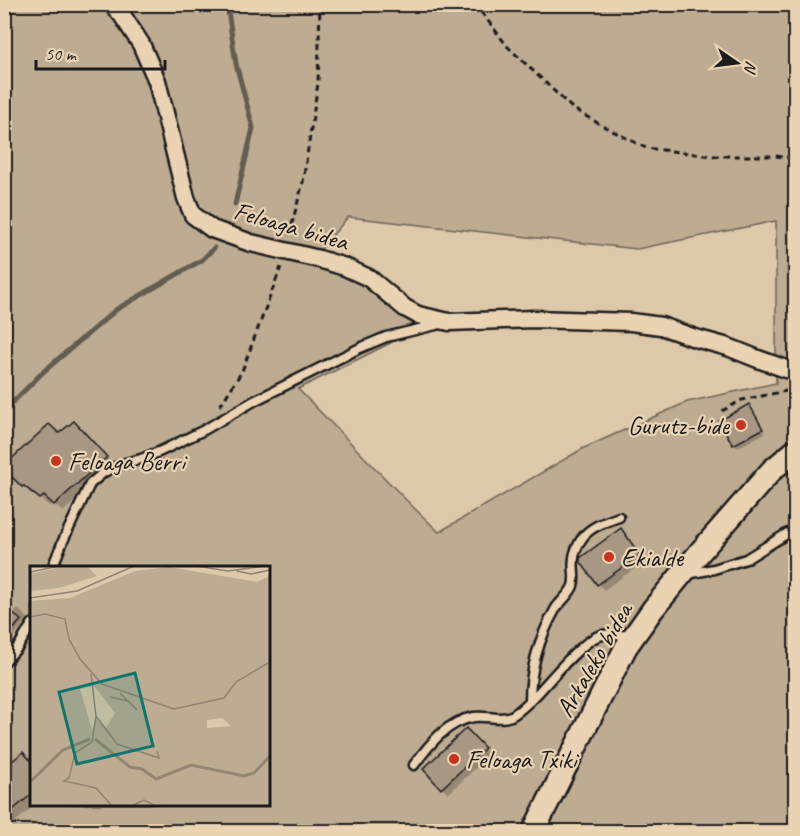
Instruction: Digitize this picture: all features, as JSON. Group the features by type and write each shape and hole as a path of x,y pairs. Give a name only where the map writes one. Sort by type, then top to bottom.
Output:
{"street":[{"name":"Feloaga bidea","path":"112,4 141,44 157,81 186,198 193,215 212,229 251,243 345,267 369,278 405,308 418,315 449,322 543,320 631,322 661,326 728,347 786,369 795,370"},
{"name":"Arkaleko bidea","path":"533,831 626,647 653,609 700,552 772,470 795,450"}],"lane":[{"path":"52,566 90,484 104,472 161,451 360,348 386,337 449,322"},
{"path":"530,701 530,683 538,650 548,622 573,586 574,557 583,537 597,525 619,517"},
{"path":"680,576 746,559 788,533"},
{"path":"4,662 18,647 30,627"},
{"path":"414,765 433,740 456,723 475,716 497,718 512,716 530,701 580,649 596,637 612,634 633,637"}],"path":[{"path":"204,430 242,371 280,272 303,182 318,83 320,4"},
{"path":"475,4 508,47 572,108 646,148 712,156 795,158"},
{"path":"722,411 742,400 795,390"}],"shaded area":[{"path":"5,5 795,5 795,831 5,832","holes":["348,217 637,249 776,221 776,383 687,402 584,448 439,532 298,389 433,322 316,255"]}],"building":[{"name":"Gurutz-bide","path":"749,404 763,429 733,445 719,421"},
{"name":"Feloaga Berri","path":"74,421 107,457 54,505 44,496 40,499 24,486 22,487 8,473 11,470 5,465 49,424 59,433"},
{"name":"Ekialde","path":"621,528 640,555 597,585 580,558"},
{"path":"4,607 21,620 4,640"},
{"name":"Feloaga Txiki","path":"466,728 485,748 441,789 423,769"},
{"path":"23,752 30,760 30,796 4,817 4,768"}],"waterway":[{"path":"227,4 236,64 253,128 235,204"},
{"path":"4,411 43,372 117,309 202,260 214,248"}],"place":[{"name":"Gurutz-bide","path":"741,425"},
{"name":"Feloaga Berri","path":"56,461"},
{"name":"Ekialde","path":"609,557"},
{"name":"Feloaga Txiki","path":"454,759"}]}
